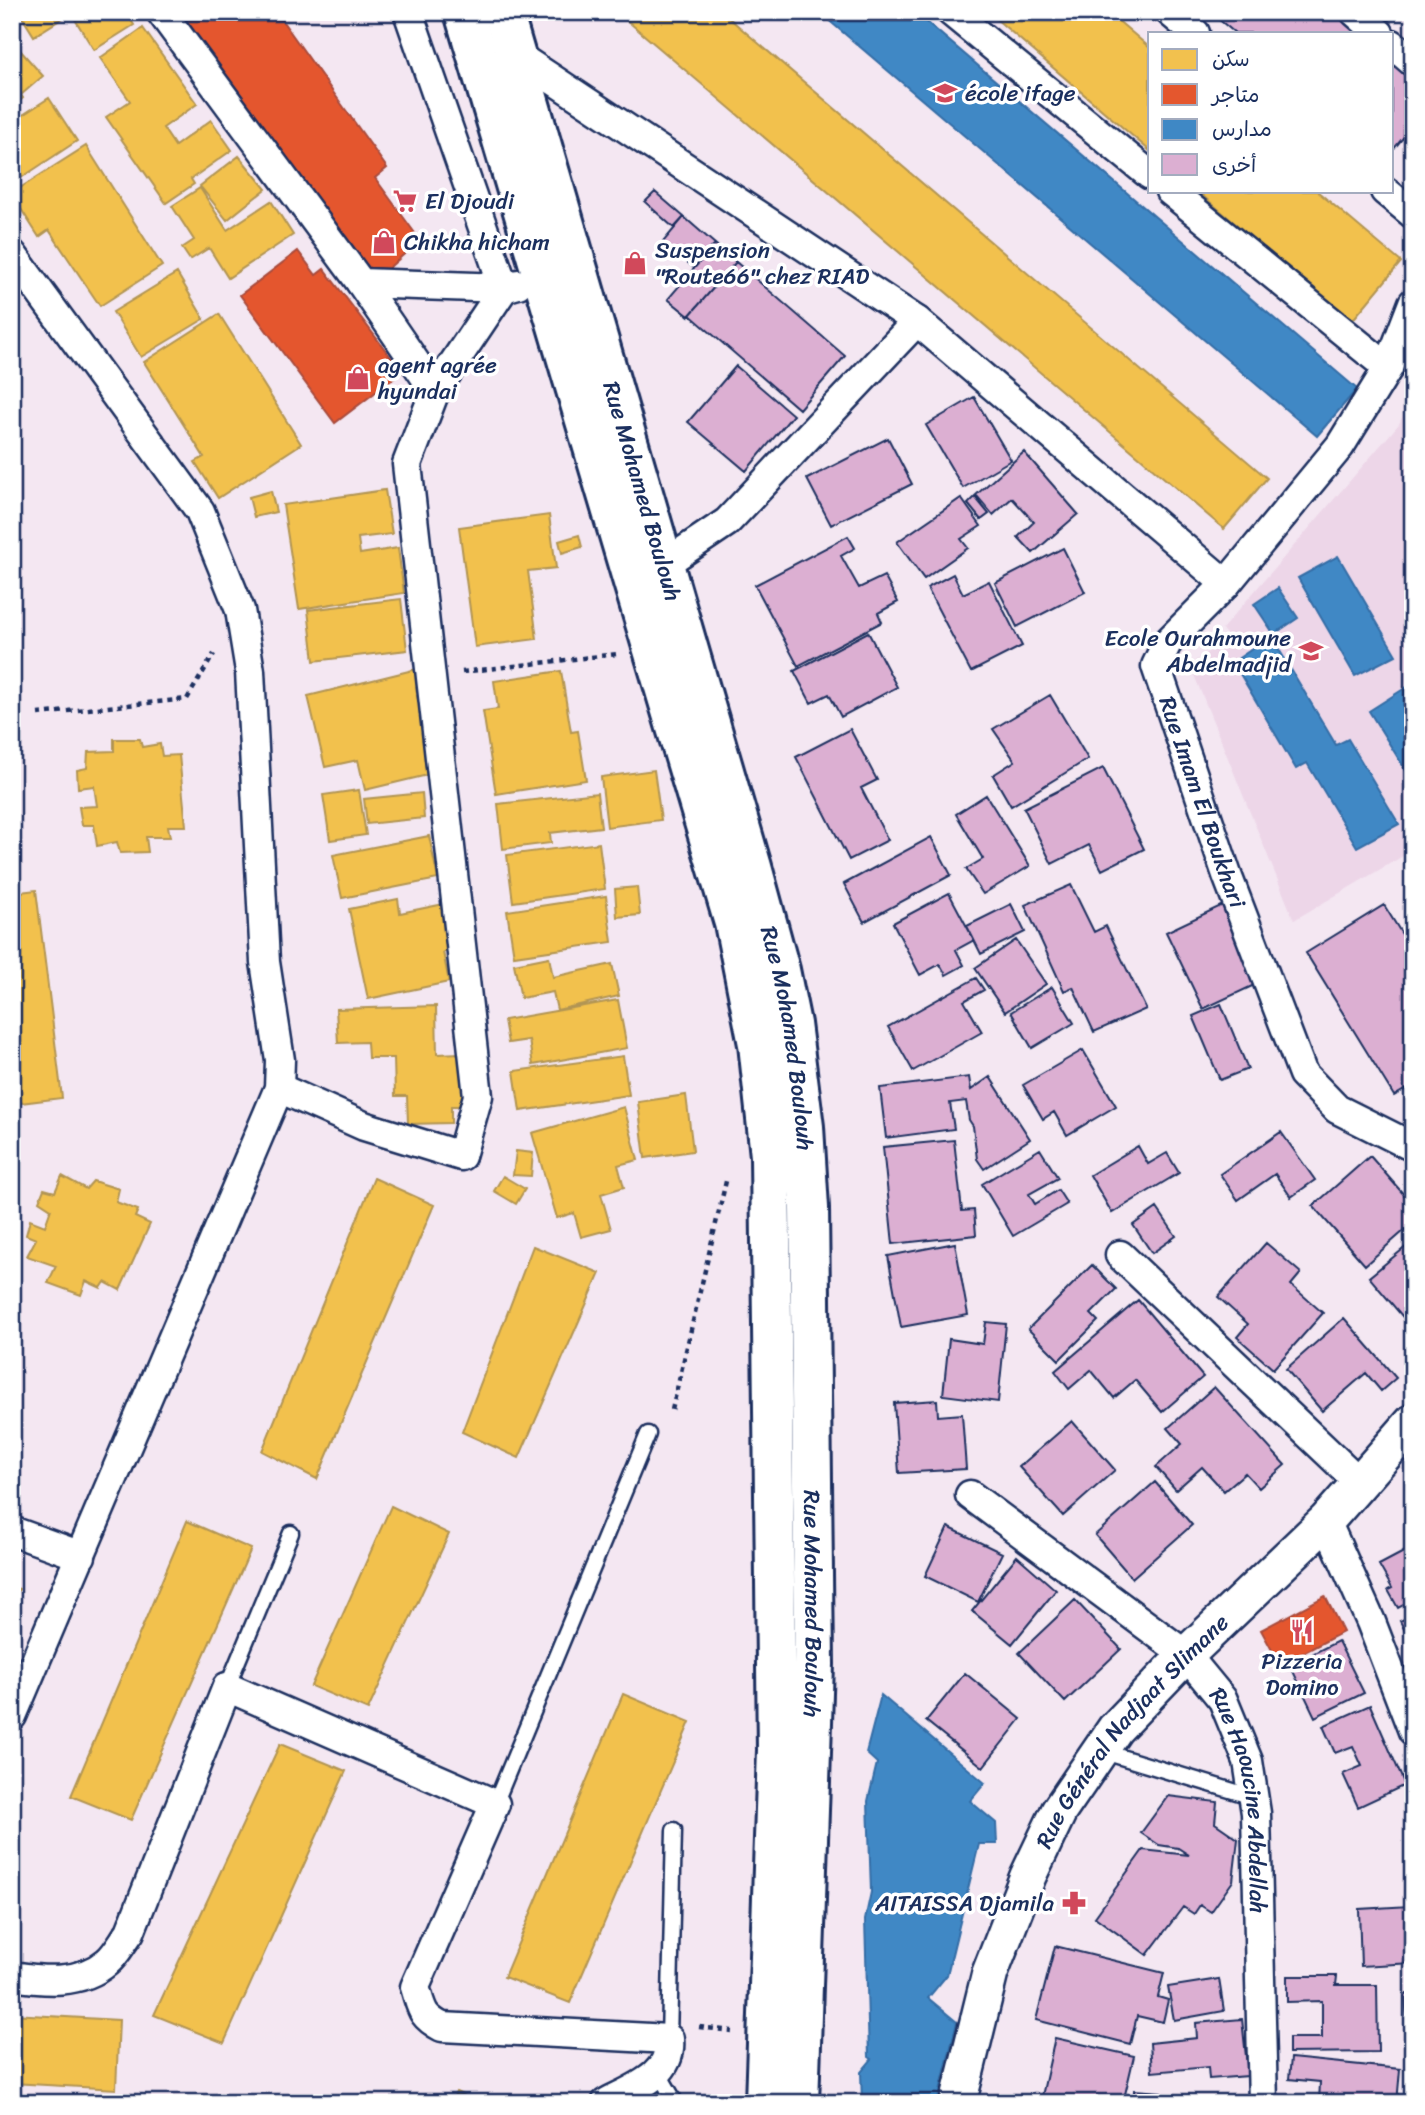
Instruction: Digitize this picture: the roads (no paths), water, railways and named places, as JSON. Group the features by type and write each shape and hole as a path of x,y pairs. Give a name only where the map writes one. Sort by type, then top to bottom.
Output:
{"main road":[{"path":"464,12 734,923 758,1044 770,1156 777,1750 765,2103"},
{"name":"Rue Mohamed Boulouh","path":"503,12 752,867 792,1024 804,1127 809,1208 814,1664 799,2103"}],"street":[{"path":"161,12 361,283 435,391"},
{"path":"408,12 504,288"},
{"path":"951,12 1148,173"},
{"path":"1170,12 1194,32"},
{"path":"1355,12 1378,32"},
{"path":"1394,46 1413,62"},
{"path":"516,55 917,321 1226,584"},
{"path":"1171,192 1388,368"},
{"path":"1386,192 1413,214"},
{"path":"12,254 200,511 240,610 250,671 265,962 280,1060 279,1088 12,1716"},
{"path":"361,283 504,288 578,265"},
{"path":"279,1088 364,1126 461,1156 478,1096 407,464 435,391 504,288"},
{"name":"Rue Imam El Boukhari","path":"1413,303 1388,368 1340,446 1226,584 1167,643 1156,666 1227,875 1303,1074 1337,1109 1413,1147"},
{"path":"663,565 727,522 917,321"},
{"path":"1120,1255 1359,1482"},
{"name":"Rue Général Nadjaat Slimane","path":"958,2103 990,1973 1023,1888 1059,1811 1115,1729 1186,1656 1326,1521 1413,1422"},
{"name":"Rue Haoucine Abdellah","path":"970,1495 1186,1656 1223,1700 1248,1761 1256,1813 1263,2103"},
{"path":"1326,1521 1371,1622 1413,1731"},
{"path":"12,1531 81,1556"},
{"path":"12,1976 41,1980 75,1978 107,1963 130,1932 227,1687 495,1804 415,1987 426,2018 442,2027 669,2039 671,2052 659,2074 606,2103"}],"lane":[{"path":"495,1804 648,1434"},
{"path":"227,1687 291,1533"},
{"path":"1100,1751 1253,1797"},
{"path":"669,2039 674,1830"},
{"path":"659,2074 676,2103"}],"place":[{"name":"école ifage","path":"945,93"},
{"name":"El Djoudi","path":"405,201"},
{"name":"Chikha hicham","path":"384,242"},
{"name":"Suspension \"Route66\" chez RIAD","path":"635,263"},
{"name":"agent agrée hyundai","path":"358,378"},
{"name":"Ecole Ourahmoune Abdelmadjid","path":"1311,651"},
{"name":"Pizzeria Domino","path":"1302,1631"},
{"name":"AITAISSA Djamila","path":"1074,1903"}]}
